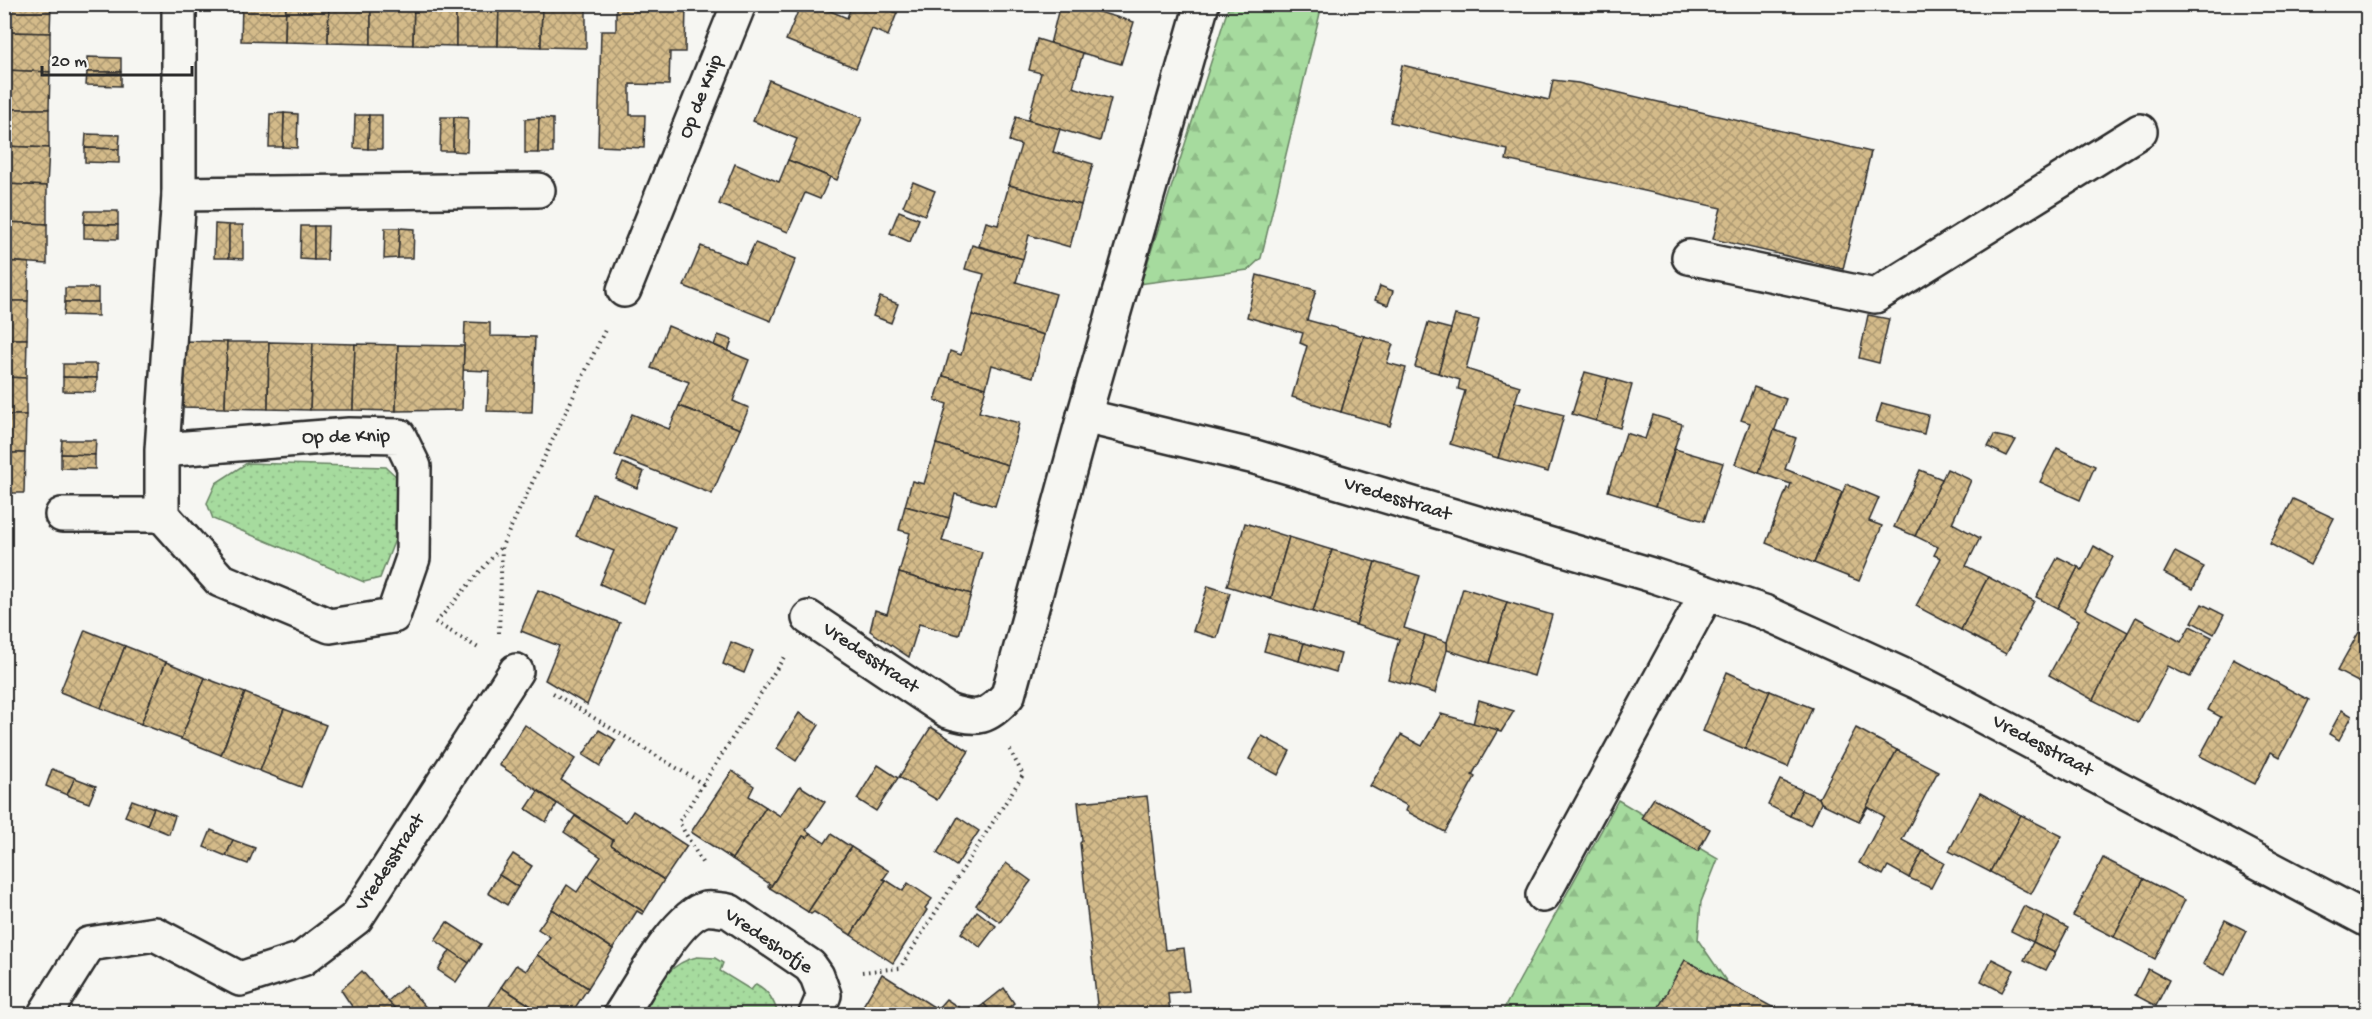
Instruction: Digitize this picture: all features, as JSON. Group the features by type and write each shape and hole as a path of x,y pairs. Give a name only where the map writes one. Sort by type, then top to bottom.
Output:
{"street":[{"path":"62,515 162,515 162,450 178,194 179,4"},
{"name":"Op de Knip","path":"624,290 739,4"},
{"path":"991,712 1008,695 1084,416 1202,4"},
{"path":"1689,257 1875,296 2140,131"},
{"path":"178,194 538,190"},
{"name":"Vredesstraat","path":"1084,416 1254,457 1655,576 1764,612 1920,683 2367,920"},
{"name":"Op de Knip","path":"162,450 350,435 399,436 414,467 413,558 393,615 330,626 220,580 162,515"},
{"path":"1542,895 1707,595"},
{"name":"Vredesstraat","path":"809,618 948,711 966,717 981,717 991,712"},
{"name":"Vredesstraat","path":"45,1014 89,944 155,934 240,979 302,959 356,918 507,666"},
{"name":"Vredeshofje","path":"621,1014 669,939 694,914 704,909 729,911 810,966 817,976 824,996 816,1014"}],"path":[{"path":"436,623 502,546 624,290"},
{"path":"502,546 507,666"},
{"path":"398,600 703,784"},
{"name":"Vredesstraat","path":"729,911 679,822 809,618"},
{"path":"817,976 900,968 1023,775 991,712"}],"green space":[{"path":"1229,5 1322,5 1261,258 1248,270 1130,285 1142,280"},
{"path":"247,463 386,467 399,479 401,524 380,578 364,582 213,519 207,503 216,483"},
{"path":"1618,800 1718,859 1701,902 1698,940 1749,1014 1501,1014"},
{"path":"697,957 715,958 723,963 720,971 751,990 756,984 761,987 770,997 778,1014 641,1014 669,972 686,960"}],"building":[{"path":"4,4 51,4 50,33 4,32"},
{"path":"88,4 122,4 122,9 88,9"},
{"path":"242,4 286,4 285,42 241,41"},
{"path":"286,4 329,4 328,43 285,42"},
{"path":"329,4 371,4 371,44 328,43"},
{"path":"371,4 414,4 413,45 371,44"},
{"path":"414,4 456,4 456,46 413,45"},
{"path":"456,4 499,4 498,46 456,46"},
{"path":"499,4 542,4 541,47 498,46"},
{"path":"542,4 586,4 586,48 541,47"},
{"path":"616,4 686,4 685,52 670,52 669,85 630,84 630,115 645,115 644,148 598,146 601,31 616,31"},
{"path":"801,4 814,4 847,18 852,4 876,4 897,13 888,36 872,29 856,68 786,40"},
{"path":"876,4 901,4 897,13"},
{"path":"1060,4 1097,4 1095,11 1134,22 1121,64 1050,44"},
{"path":"4,32 50,33 50,72 4,70"},
{"path":"1037,39 1083,53 1073,87 1111,99 1100,141 1028,120 1041,73 1029,70"},
{"path":"87,57 121,58 121,72 87,72"},
{"path":"1402,65 1549,100 1553,80 1578,83 1871,152 1843,269 1713,239 1721,208 1506,160 1508,150 1390,122"},
{"path":"4,70 50,72 49,109 4,109"},
{"path":"87,72 121,72 121,86 86,85"},
{"path":"769,80 862,118 837,180 788,160 797,139 753,121"},
{"path":"4,109 49,109 49,148 4,146"},
{"path":"284,113 298,114 297,148 283,147"},
{"path":"284,113 283,147 269,147 270,114"},
{"path":"355,115 369,115 368,149 354,148"},
{"path":"369,115 382,115 382,149 368,149"},
{"path":"441,117 454,117 453,151 440,151"},
{"path":"454,117 468,118 467,152 453,151"},
{"path":"1016,117 1060,129 1053,152 1093,164 1081,205 1009,185 1021,145 1009,141"},
{"path":"539,118 538,153 525,153 525,119"},
{"path":"539,118 553,119 553,153 538,153"},
{"path":"86,134 120,135 119,149 85,148"},
{"path":"4,146 49,148 47,186 4,184"},
{"path":"85,148 119,149 119,163 85,162"},
{"path":"788,160 830,177 820,199 805,193 788,232 719,204 735,164 779,182"},
{"path":"913,182 935,191 925,215 903,206"},
{"path":"4,184 47,186 47,224 4,222"},
{"path":"1009,185 1081,205 1070,247 1029,235 1023,259 979,246 986,222 998,225"},
{"path":"85,211 118,211 118,225 84,224"},
{"path":"899,211 919,219 910,242 890,233"},
{"path":"4,222 47,224 47,264 4,261"},
{"path":"84,224 118,225 118,239 84,238"},
{"path":"215,224 229,225 229,258 214,258"},
{"path":"229,225 243,225 243,259 229,258"},
{"path":"301,226 314,226 314,260 300,259"},
{"path":"314,226 328,226 327,260 314,260"},
{"path":"385,228 400,228 398,258 384,259"},
{"path":"400,228 414,229 413,258 398,258"},
{"path":"755,243 796,259 771,321 684,286 701,246 745,264"},
{"path":"972,245 1023,259 1016,282 1056,294 1044,335 972,315 984,274 965,269"},
{"path":"4,261 29,263 28,301 4,301"},
{"path":"1257,275 1316,290 1307,320 1364,336 1341,412 1292,397 1307,346 1300,343 1303,333 1247,317"},
{"path":"1380,286 1393,291 1388,305 1375,300"},
{"path":"65,288 98,288 98,302 65,302"},
{"path":"880,297 898,304 891,323 873,316"},
{"path":"4,301 28,301 27,339 4,339"},
{"path":"65,302 98,302 98,316 64,315"},
{"path":"972,315 1044,335 1033,377 992,365 986,388 943,376 950,351 961,355"},
{"path":"1455,315 1479,320 1466,369 1520,386 1498,458 1450,444 1465,391 1458,389 1460,380 1438,373"},
{"path":"1868,315 1889,319 1879,363 1859,358"},
{"path":"465,322 490,323 490,336 535,337 532,412 487,411 489,371 463,370"},
{"path":"1428,323 1451,329 1438,373 1415,367"},
{"path":"668,326 749,360 733,401 749,408 740,429 679,406 689,382 651,368"},
{"path":"718,335 732,340 728,351 714,345"},
{"path":"1364,336 1393,344 1387,363 1406,368 1390,426 1341,412"},
{"path":"4,339 27,339 26,378 4,377"},
{"path":"182,341 227,342 225,408 181,407"},
{"path":"227,342 269,342 268,409 225,408"},
{"path":"269,342 313,343 310,410 268,409"},
{"path":"313,343 355,344 353,410 310,410"},
{"path":"355,344 398,345 396,411 353,410"},
{"path":"398,345 464,346 462,410 396,411"},
{"path":"63,364 97,364 97,378 63,377"},
{"path":"1585,372 1608,378 1596,421 1572,414"},
{"path":"943,376 986,388 979,412 1019,423 1008,465 936,444 947,404 935,400"},
{"path":"4,377 26,378 26,415 4,415"},
{"path":"63,377 97,378 96,392 63,391"},
{"path":"1608,378 1632,385 1620,428 1596,421"},
{"path":"1754,387 1786,399 1759,473 1735,464 1750,423 1741,420"},
{"path":"1515,402 1564,415 1548,472 1498,458"},
{"path":"1882,403 1928,415 1924,434 1876,422"},
{"path":"679,406 740,429 712,494 615,455 632,414 669,429"},
{"path":"4,415 26,415 25,453 4,453"},
{"path":"1653,415 1682,424 1656,506 1608,491 1626,433 1645,439"},
{"path":"1774,430 1796,438 1785,469 1842,492 1814,563 1766,543 1787,488 1789,489 1791,484 1759,473"},
{"path":"1994,435 2016,440 2007,456 1988,447"},
{"path":"62,440 96,440 95,455 61,454"},
{"path":"936,444 1008,465 995,506 955,494 949,518 905,506 912,481 924,484"},
{"path":"2057,448 2095,466 2080,500 2040,482"},
{"path":"1675,449 1723,463 1704,521 1656,506"},
{"path":"4,453 25,453 24,493 4,493"},
{"path":"61,454 95,455 95,469 61,468"},
{"path":"623,463 644,472 637,488 616,479"},
{"path":"1947,469 1971,480 1952,523 1980,538 1966,566 1988,577 1961,630 1916,606 1941,558 1934,555 1938,547 1915,536"},
{"path":"1920,470 1942,479 1915,536 1894,527"},
{"path":"1846,484 1879,498 1869,521 1882,526 1859,581 1814,563"},
{"path":"593,494 675,527 644,603 600,584 614,551 576,536"},
{"path":"2293,499 2334,518 2310,565 2270,544"},
{"path":"905,506 949,518 942,541 982,552 971,594 899,573 910,533 899,530"},
{"path":"1245,523 1289,537 1271,599 1227,586"},
{"path":"1289,537 1332,550 1313,612 1271,599"},
{"path":"2094,546 2113,557 2085,609 2128,632 2093,700 2049,675 2079,620 2057,608 2078,567 2082,570"},
{"path":"1332,550 1375,562 1356,625 1313,612"},
{"path":"2175,552 2204,567 2193,589 2164,573"},
{"path":"2058,557 2078,567 2057,608 2036,597"},
{"path":"1375,562 1420,576 1404,628 1425,635 1410,685 1388,679 1399,639 1356,625"},
{"path":"899,573 971,594 959,635 919,624 909,657 870,631 875,610 887,614"},
{"path":"1988,577 2034,601 2006,654 1961,630"},
{"path":"1208,586 1230,593 1217,638 1193,631"},
{"path":"1463,588 1507,602 1489,663 1447,650 1447,642"},
{"path":"538,590 620,623 587,705 545,680 559,646 521,631"},
{"path":"1507,602 1552,615 1534,676 1489,663"},
{"path":"2202,604 2224,615 2214,634 2192,622"},
{"path":"2136,617 2181,642 2190,626 2212,637 2190,677 2168,666 2138,723 2093,700"},
{"path":"85,630 125,646 101,708 60,692"},
{"path":"2359,632 2368,637 2368,669 2360,683 2337,671"},
{"path":"1269,634 1304,643 1299,661 1264,651"},
{"path":"1425,635 1447,642 1447,650 1435,693 1410,685"},
{"path":"731,642 753,651 744,673 723,664"},
{"path":"1304,643 1341,654 1336,672 1299,661"},
{"path":"125,646 166,662 141,724 101,708"},
{"path":"2233,659 2309,700 2280,757 2271,752 2255,784 2200,756 2221,717 2208,710"},
{"path":"166,662 205,678 181,739 141,724"},
{"path":"1727,672 1770,691 1745,749 1703,731"},
{"path":"205,678 245,693 221,755 181,739"},
{"path":"1770,691 1812,708 1788,767 1745,749"},
{"path":"245,693 284,709 260,771 221,755"},
{"path":"1479,700 1514,711 1501,732 1473,724"},
{"path":"284,709 326,725 301,787 260,771"},
{"path":"2342,710 2352,716 2339,740 2329,734"},
{"path":"799,713 819,725 796,761 777,748"},
{"path":"1441,714 1498,730 1472,775 1475,777 1445,832 1406,811 1408,806 1370,786 1401,735 1422,746"},
{"path":"525,725 575,759 561,780 626,822 633,811 687,846 664,880 611,845 613,840 499,765"},
{"path":"931,727 969,751 937,800 899,777"},
{"path":"1856,728 1897,750 1859,821 1821,803 1819,798"},
{"path":"599,730 616,740 600,766 583,755"},
{"path":"1262,736 1290,751 1278,775 1249,759"},
{"path":"1897,750 1938,771 1902,840 1923,851 1909,878 1888,866 1883,875 1859,863 1884,816 1868,807 1859,821"},
{"path":"878,765 898,778 876,811 857,799"},
{"path":"52,769 75,778 67,795 46,786"},
{"path":"732,771 754,786 749,796 766,807 732,859 691,832"},
{"path":"75,778 96,786 89,803 67,795"},
{"path":"1780,780 1802,790 1790,816 1768,805"},
{"path":"800,786 825,802 806,830 810,833 807,838 803,836 770,888 768,886 770,884 732,859 766,807 780,816"},
{"path":"1802,790 1819,798 1821,803 1811,825 1790,816"},
{"path":"538,791 557,804 546,822 526,809"},
{"path":"1980,793 2021,815 1990,872 1949,851"},
{"path":"1147,796 1165,950 1184,948 1189,991 1168,993 1170,1014 1098,1014 1080,843 1082,841 1078,802"},
{"path":"1654,798 1710,829 1698,851 1641,818"},
{"path":"132,800 154,808 147,825 125,816"},
{"path":"154,808 175,816 169,834 147,825"},
{"path":"2021,815 2062,836 2031,894 1990,872"},
{"path":"575,816 613,840 611,845 664,880 644,912 588,876 601,857 564,832"},
{"path":"958,817 979,831 956,866 937,853"},
{"path":"211,830 233,840 226,856 204,847"},
{"path":"810,833 825,843 831,834 851,847 808,912 770,888 803,836 807,838"},
{"path":"233,840 255,848 248,864 226,856"},
{"path":"851,847 889,871 883,879 886,880 851,935 814,912 811,914 808,912"},
{"path":"1923,851 1944,863 1931,888 1909,878"},
{"path":"513,854 532,866 518,887 499,875"},
{"path":"2103,858 2144,879 2114,937 2073,916"},
{"path":"1006,863 1031,881 1000,922 976,905"},
{"path":"499,875 518,887 507,905 488,893"},
{"path":"588,876 644,912 642,914 637,911 613,949 552,909 567,885 577,892"},
{"path":"2144,879 2185,900 2155,959 2114,937"},
{"path":"886,880 903,891 908,883 932,899 893,963 851,935"},
{"path":"2024,906 2045,916 2033,942 2011,931"},
{"path":"552,909 613,949 588,988 537,955 550,937 538,929"},
{"path":"977,911 996,926 980,947 961,933"},
{"path":"2045,916 2068,928 2055,953 2033,942"},
{"path":"2225,920 2247,931 2225,975 2203,964"},
{"path":"447,922 481,944 469,963 435,940"},
{"path":"2033,942 2055,953 2046,970 2024,960"},
{"path":"450,950 469,963 456,982 438,970"},
{"path":"537,955 588,988 571,1014 544,1014 501,987 516,965 526,971"},
{"path":"1992,959 2014,970 2002,992 1981,981"},
{"path":"1685,960 1776,1009 1773,1014 1655,1014"},
{"path":"2148,969 2169,980 2156,1006 2135,995"},
{"path":"362,971 400,1014 357,1014 341,990"},
{"path":"882,974 937,1009 946,999 969,1014 869,1014 861,1009"},
{"path":"406,985 432,1014 400,1014 388,1001"},
{"path":"501,987 544,1014 498,1014 488,1008"},
{"path":"1004,988 1014,1003 1001,1014 993,1014 984,1004"},
{"path":"984,1004 993,1014 971,1014"}]}
